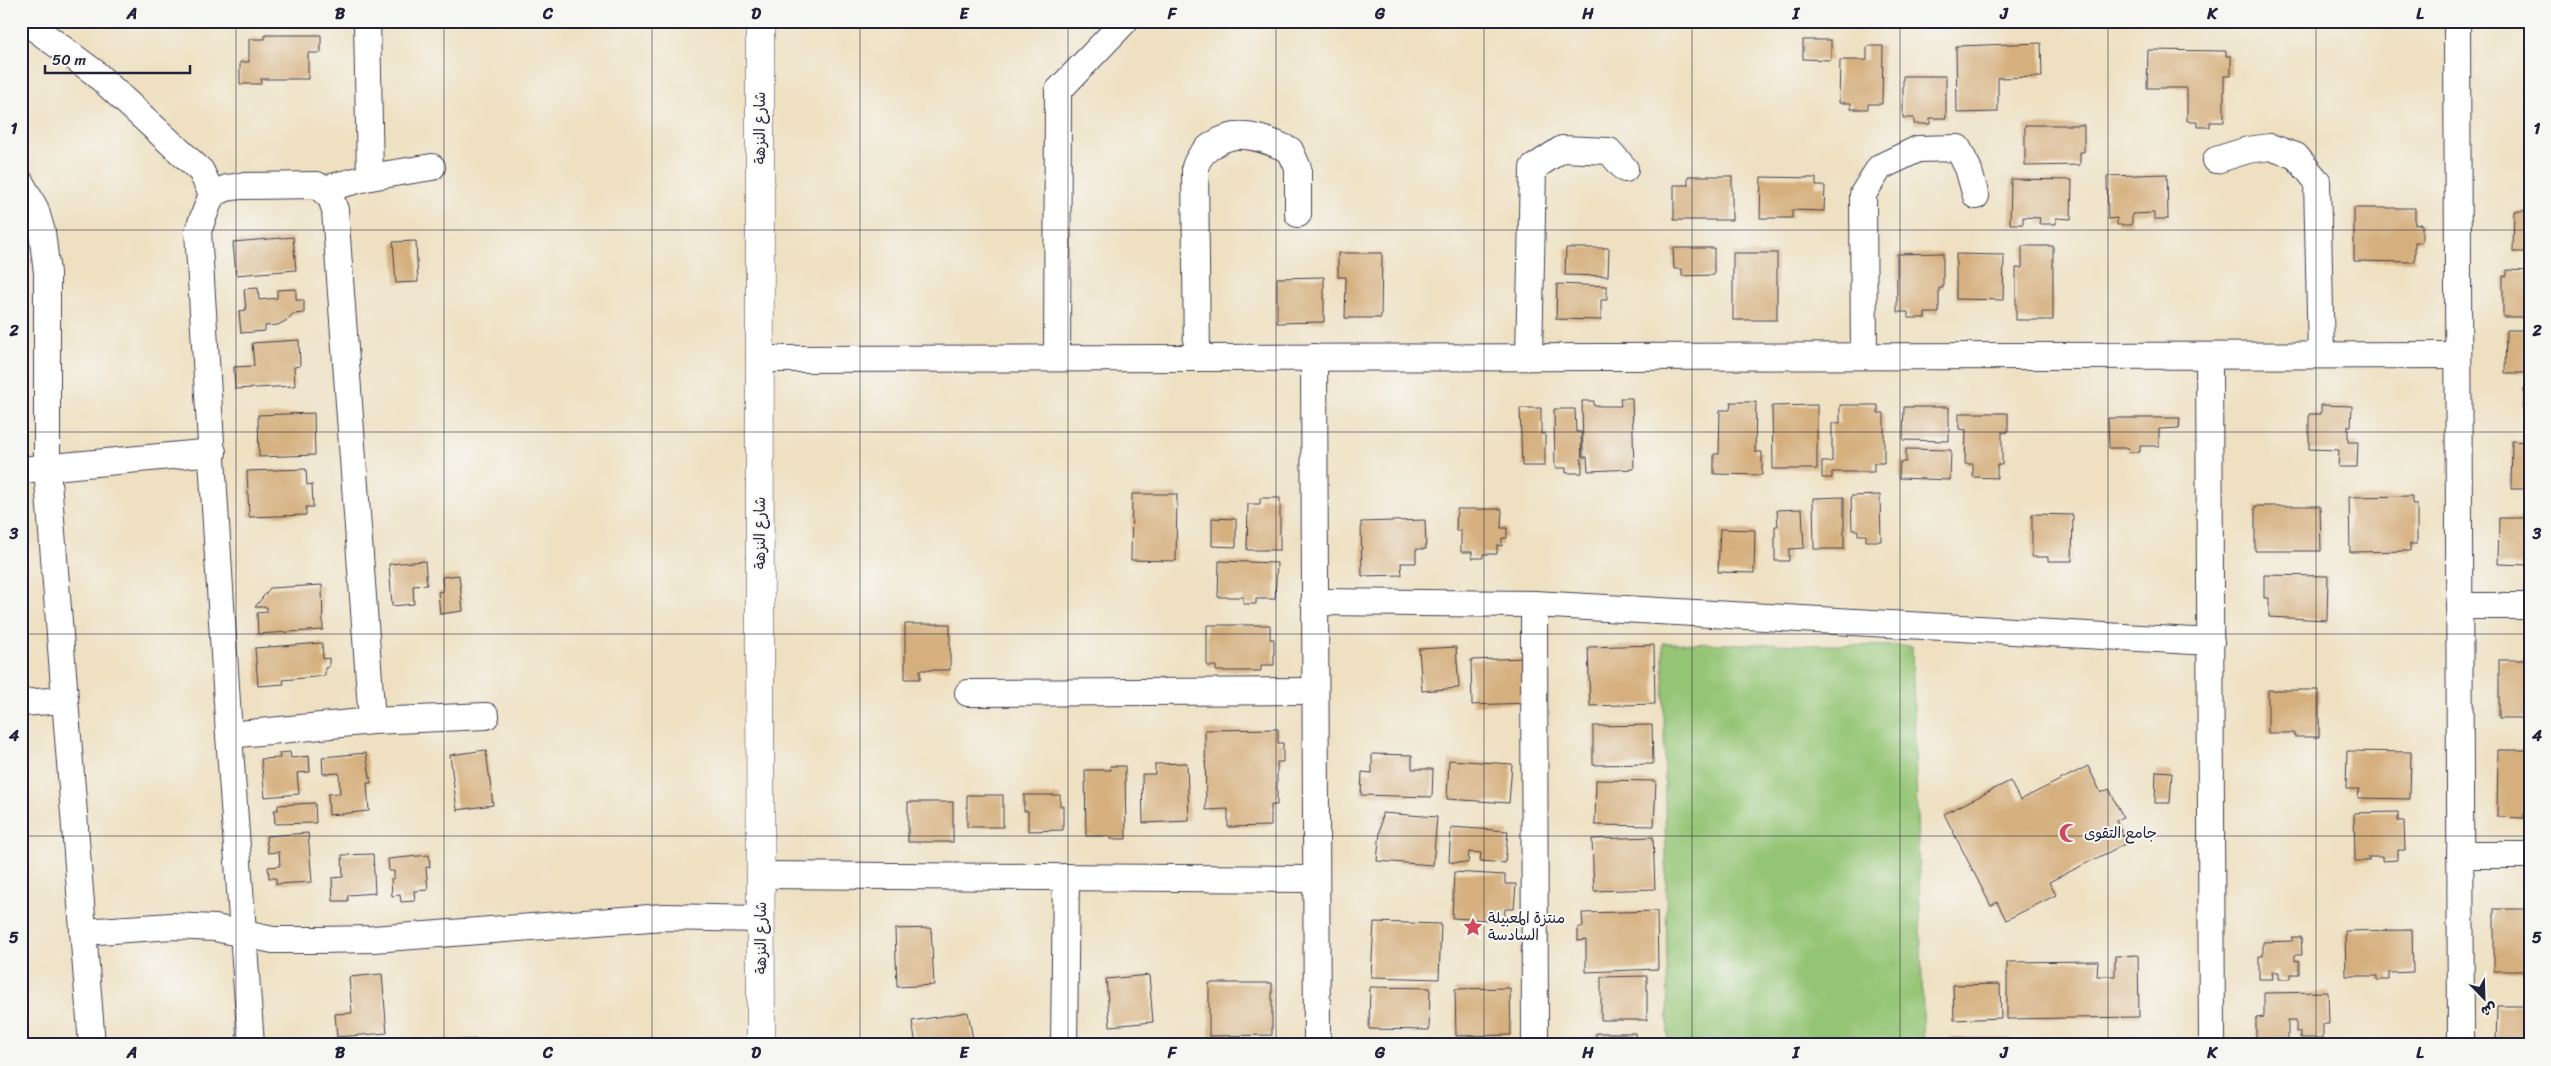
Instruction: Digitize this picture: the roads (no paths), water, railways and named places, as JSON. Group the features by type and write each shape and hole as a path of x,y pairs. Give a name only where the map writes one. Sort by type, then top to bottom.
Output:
{"main road":[{"name":"شارع النزهة","path":"760,21 761,359 759,676 761,1045"}],"street":[{"path":"25,21 94,72 201,171 212,194"},
{"path":"366,21 370,177"},
{"path":"1057,358 1058,91 1125,21"},
{"path":"2457,21 2461,1045"},
{"path":"1197,358 1195,167 1197,160 1205,150 1219,141 1244,135 1273,142 1290,150 1298,168 1298,214"},
{"path":"2216,160 2248,150 2270,147 2296,156 2317,181 2321,355"},
{"path":"1864,356 1863,194 1880,167 1918,149 1958,148 1968,168 1976,196"},
{"path":"1529,357 1533,168 1562,149 1609,151 1625,169"},
{"path":"324,189 370,177 432,167"},
{"path":"21,183 35,208 42,232 47,273 47,468 92,1045"},
{"path":"251,1045 229,735 198,231 204,210 212,194 227,188 240,186 316,185 324,189 331,198 335,210 372,721"},
{"path":"761,359 2458,355"},
{"path":"2209,356 2212,1045"},
{"path":"1314,357 1317,1045"},
{"path":"21,470 213,452"},
{"path":"1314,602 1534,604 2211,642"},
{"path":"1534,604 1535,1045"},
{"path":"2459,606 2530,606"},
{"path":"968,693 1314,691"},
{"path":"21,703 65,700"},
{"path":"229,735 372,721 486,716"},
{"path":"2460,855 2530,856"},
{"path":"760,875 1315,879"},
{"path":"1064,1045 1066,877"},
{"path":"83,932 172,926 215,928 273,940 373,939 663,916 760,919"}],"place":[{"name":"جامع التقوى","path":"2069,833"},
{"name":"منتزة المعبيلة السادسة","path":"1473,927"}]}
